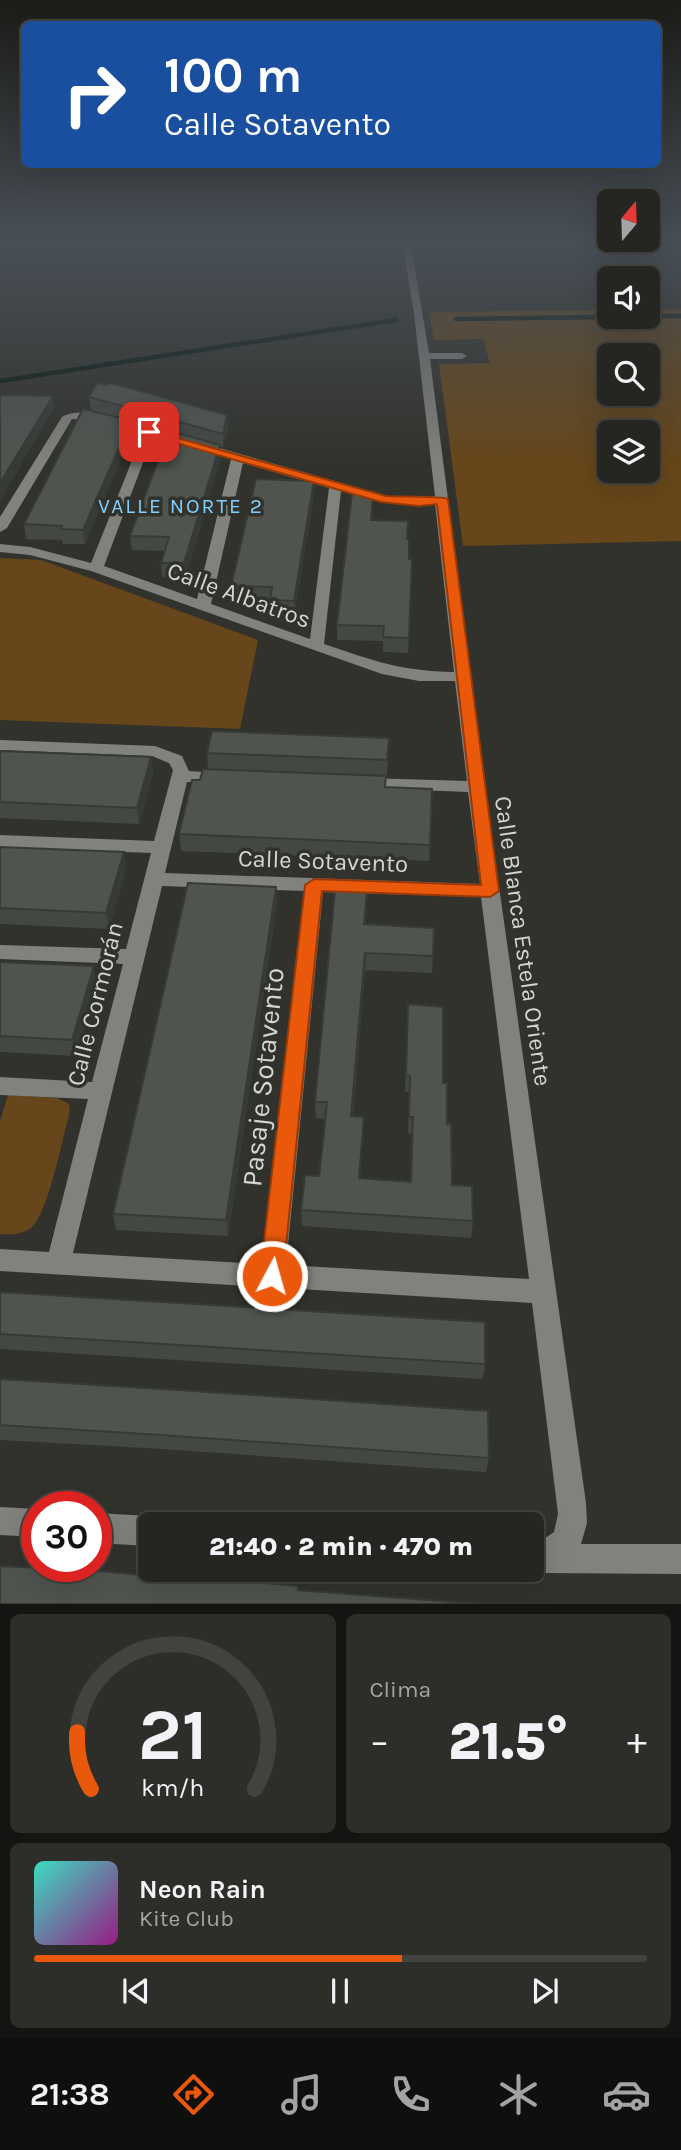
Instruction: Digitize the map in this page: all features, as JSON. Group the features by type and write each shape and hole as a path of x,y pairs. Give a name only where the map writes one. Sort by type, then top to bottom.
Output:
{"street":[{"name":"Calle Blanca Estela Oriente","path":"419,314 476,787 574,1526 569,1540 544,1554"},
{"path":"424,356 462,356"},
{"path":"0,528 63,422 73,415 86,414 335,488 400,502 442,499"},
{"path":"96,568 149,432"},
{"path":"204,606 238,457"},
{"path":"316,647 335,488"},
{"name":"Calle Albatros","path":"0,548 30,551 96,568 316,647 404,674 463,677"},
{"path":"0,745 155,751 177,768 249,779"},
{"name":"Calle Cormorán","path":"58,1263 162,847 177,768"},
{"path":"346,782 476,787"},
{"path":"0,841 162,847"},
{"name":"Calle Sotavento","path":"154,879 490,891"},
{"name":"Pasaje Sotavento","path":"272,1276 314,885"},
{"path":"0,952 134,957"},
{"path":"0,1086 101,1091"},
{"path":"0,1260 543,1292"},
{"path":"0,1521 21,1523"},
{"path":"112,1529 138,1530"},
{"path":"544,1558 681,1559"}],"shaded area":[{"path":"429,314 597,314 597,329 660,329 660,314 681,314 681,541 463,546 439,364 490,363 483,339 434,340"},
{"path":"0,558 41,560 258,640 240,729 0,720"},
{"path":"8,1095 57,1098 69,1104 70,1110 49,1191 37,1220 24,1232 0,1234 0,1121"}],"building":[{"path":"97,383 111,383 227,415 223,434 89,397"},
{"path":"0,395 53,396 0,483"},
{"path":"83,409 138,422 130,441 122,441 83,530 24,524"},
{"path":"153,426 220,445 184,563 161,563 169,537 130,536 165,442 147,442"},
{"path":"256,479 314,481 294,601 270,600 272,587 231,586"},
{"path":"352,493 373,493 371,520 408,521 409,559 412,559 409,638 383,637 384,626 337,625"},
{"path":"212,731 389,738 387,760 207,753"},
{"path":"0,751 151,757 137,808 0,802"},
{"path":"203,769 386,776 385,787 432,789 430,845 179,834 192,780 200,780"},
{"path":"0,847 124,852 106,913 0,908"},
{"path":"188,883 276,887 226,1220 113,1214"},
{"path":"335,890 367,892 364,924 434,928 433,956 365,953 351,1116 364,1117 359,1178 411,1182 413,1117 409,1117 410,1076 406,1075 408,1004 443,1007 443,1083 447,1083 447,1124 451,1124 452,1185 472,1186 473,1221 301,1210 305,1175 319,1176 324,1133 327,1102 315,1102"},
{"path":"0,962 94,966 72,1040 0,1036"},
{"path":"0,1292 485,1322 485,1364 0,1334"},
{"path":"0,1379 488,1411 489,1458 0,1425"},
{"path":"0,1566 21,1567 21,1582 112,1582 112,1572 138,1575 138,1582 254,1582 298,1586 298,1590 480,1604 0,1604"}],"waterway":[{"path":"660,316 681,316"},
{"path":"456,319 597,317"},
{"path":"0,381 396,320"}],"district":[{"name":"VALLE NORTE 2","path":"181,506"}],"route":[{"path":"149,432 335,488 386,500 419,502 442,499 490,891 314,885 272,1276"}]}
